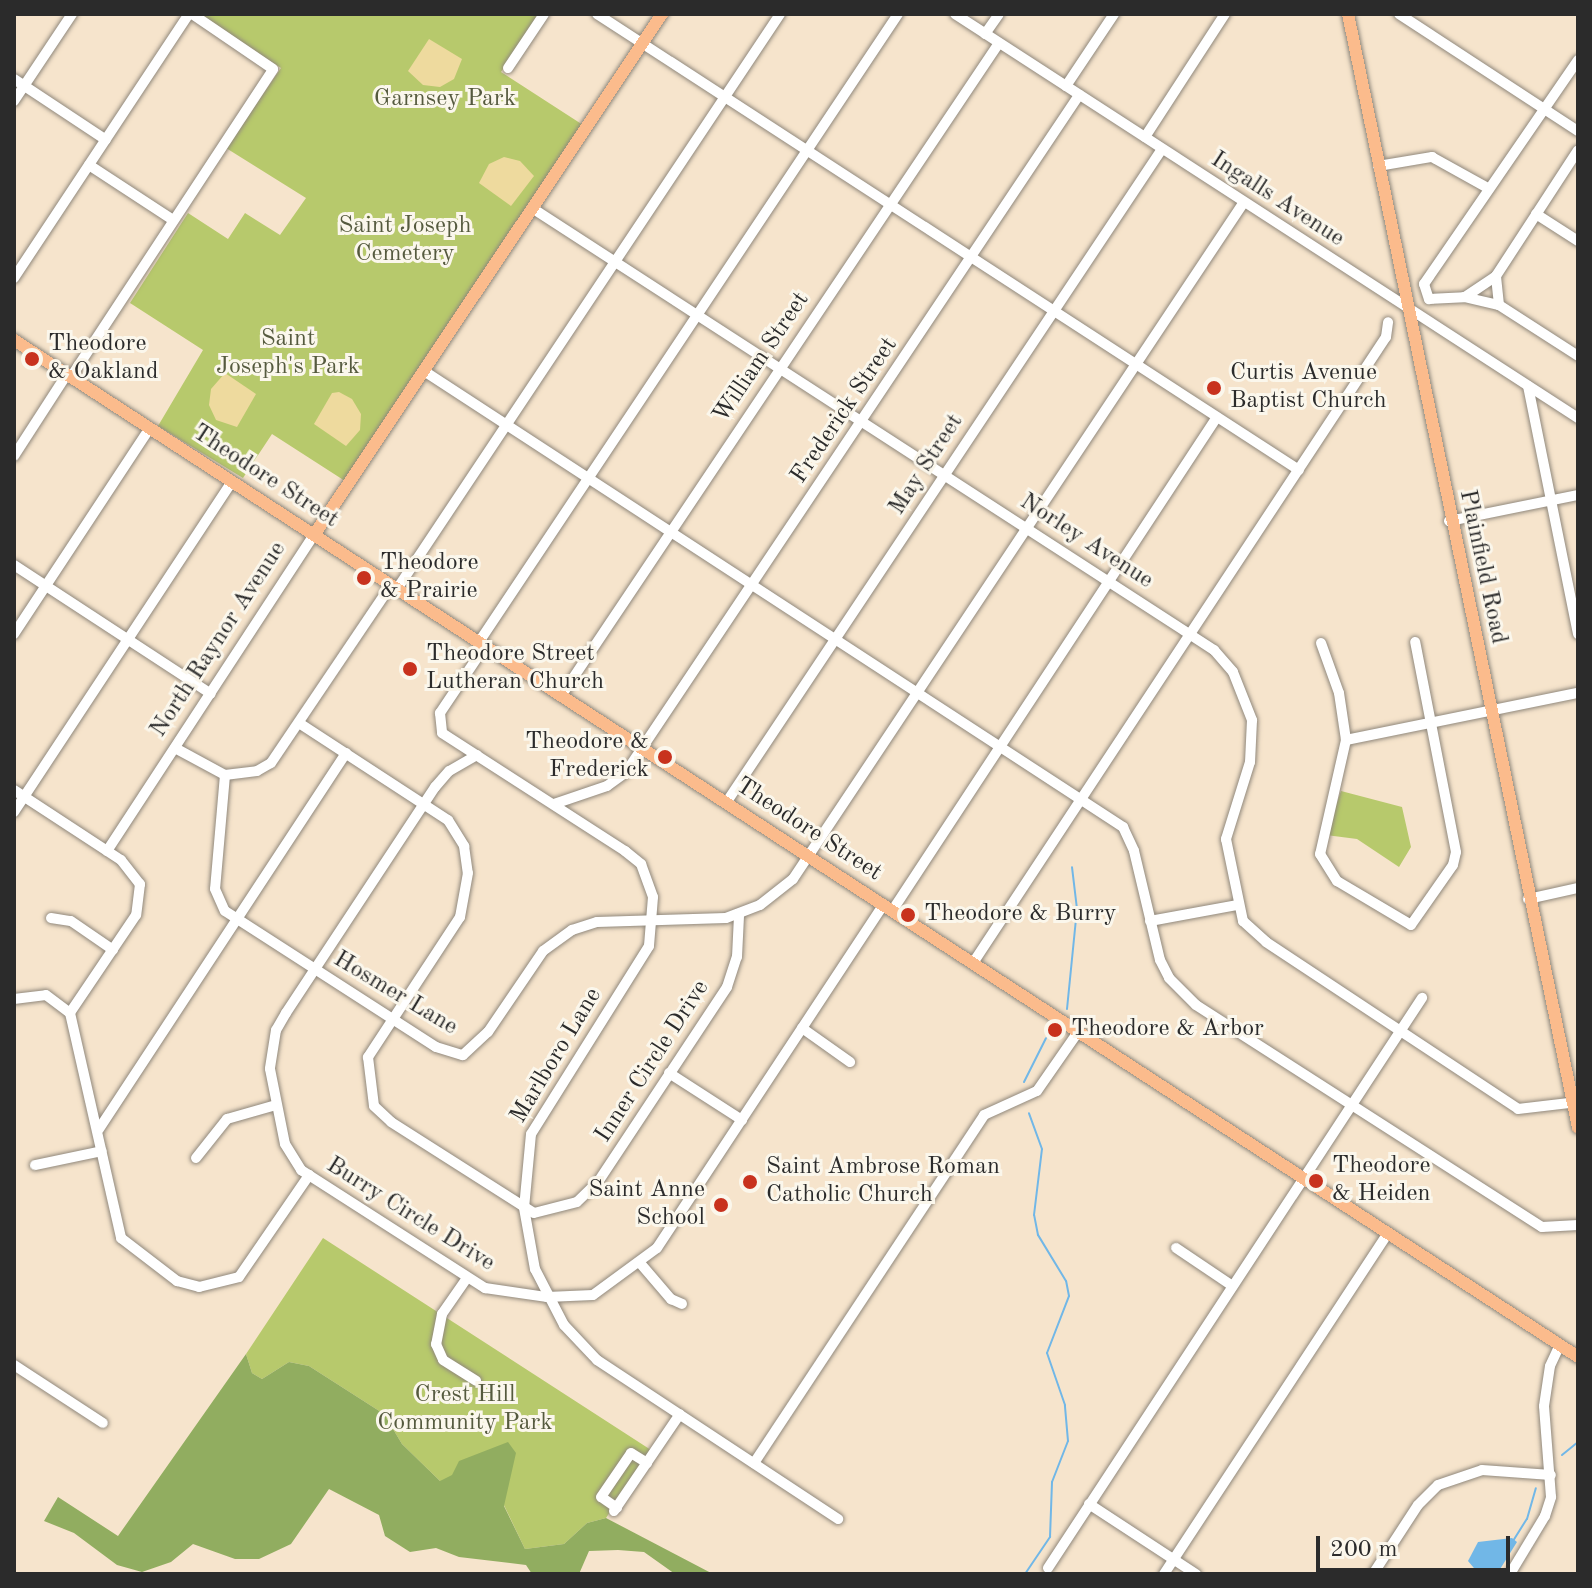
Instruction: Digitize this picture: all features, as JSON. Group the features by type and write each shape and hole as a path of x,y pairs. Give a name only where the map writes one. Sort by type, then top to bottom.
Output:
{"main road":[{"name":"North Raynor Avenue","path":"314,535 662,14"},
{"name":"Plainfield Road","path":"1348,14 1449,521 1528,899 1575,1102 1578,1128"},
{"name":"Theodore Street","path":"14,340 1578,1357"}],"street":[{"path":"14,101 19,82 72,14"},
{"path":"14,278 191,14 273,69 14,456"},
{"path":"508,68 544,14"},
{"path":"597,14 1299,470"},
{"path":"175,748 225,775 257,771 271,763 506,424 780,14"},
{"path":"482,644 588,478 898,14"},
{"name":"Ingalls Avenue","path":"955,14 1577,416"},
{"path":"985,34 999,14"},
{"path":"1066,86 1114,14"},
{"path":"1145,137 1225,14"},
{"path":"1399,14 1578,131"},
{"name":"William Street","path":"561,696 999,43"},
{"path":"1578,60 1542,108 1424,284 1429,299 1464,297 1499,305 1578,356"},
{"path":"19,82 106,140"},
{"name":"Frederick Street","path":"554,804 607,786 643,749 1079,95"},
{"name":"May Street","path":"726,803 1162,149"},
{"path":"1464,297 1496,276 1578,150"},
{"path":"1378,166 1432,157 1488,188"},
{"path":"89,165 173,220"},
{"name":"Hosmer Lane","path":"225,775 215,889 225,911 391,1020 436,1047 463,1055 488,1032 534,962 558,938 597,922 739,916 778,894 808,857 1244,202"},
{"name":"Norley Avenue","path":"532,208 1192,633 1233,672 1252,720 1250,762 1226,839 1237,905 1253,932 1522,1111 1575,1102"},
{"path":"1536,214 1578,241"},
{"path":"1496,276 1499,305"},
{"path":"973,963 1386,337 1388,322"},
{"path":"424,371 1082,798 1130,837 1160,960 1183,994 1542,1227 1578,1225"},
{"path":"1528,386 1574,596 1578,634"},
{"name":"Burry Circle Drive","path":"477,755 449,771 276,1030 270,1069 276,1105 285,1144 309,1175 467,1278 503,1294 547,1297 600,1293 640,1263 667,1236 802,1028 1000,745 1217,417"},
{"path":"14,634 150,428"},
{"path":"14,812 232,482"},
{"path":"1449,521 1578,495"},
{"name":"North Raynor Avenue","path":"107,851 314,535"},
{"path":"14,565 211,694"},
{"path":"1321,643 1339,693 1346,740 1320,854 1337,881 1411,925 1446,876 1456,852 1415,642"},
{"name":"Marlboro Lane","path":"482,644 438,724 442,733 641,864 653,897 654,920 649,946 535,1124 524,1168 524,1208 527,1243 547,1297 579,1345 838,1519"},
{"path":"1346,740 1578,693"},
{"path":"299,723 458,830 468,873 466,900 460,917 391,1020 367,1063 377,1111 524,1208"},
{"path":"99,1129 346,753"},
{"path":"14,790 134,871 140,884 136,915 70,1013"},
{"path":"1528,899 1578,888"},
{"path":"1150,921 1237,905"},
{"name":"Inner Circle Drive","path":"524,1208 537,1213 563,1208 591,1192 731,977 739,916"},
{"path":"51,918 71,921 113,950"},
{"path":"14,999 46,995 70,1013 99,1129 122,1242 193,1287 224,1284 245,1271 309,1175"},
{"path":"1048,1568 1422,998"},
{"path":"802,1028 850,1062"},
{"path":"754,1463 984,1115 1037,1091 1078,1032"},
{"path":"669,1073 742,1120"},
{"path":"196,1158 227,1119 276,1105"},
{"path":"35,1165 102,1151"},
{"path":"1164,1574 1388,1233"},
{"path":"1176,1248 1231,1285"},
{"path":"640,1263 671,1299 682,1304"},
{"path":"467,1278 442,1314 436,1344 443,1360 476,1381"},
{"path":"1510,1574 1545,1516 1551,1475 1544,1406 1550,1366 1560,1345"},
{"path":"14,1365 103,1423"},
{"path":"647,1463 631,1453 601,1497 616,1510 680,1414"},
{"path":"1373,1574 1418,1505 1438,1485 1482,1470 1551,1475"},
{"path":"1089,1504 1196,1574"}],"green space":[{"path":"198,14 540,14 501,72 583,125 345,481 272,434 243,478 158,426 203,350 130,303 188,213 228,239 245,213 280,235 306,198 226,148 281,68"},
{"path":"1341,791 1402,807 1411,847 1399,867 1357,839 1326,835"},
{"name":"Crest Hill Community Park","path":"323,1238 651,1450 606,1518 587,1523 564,1544 525,1549 501,1499 441,1482 402,1444 384,1414 309,1366 289,1362 262,1379 252,1373 246,1354"},
{"path":"246,1354 252,1373 262,1379 289,1362 309,1366 384,1414 402,1444 440,1481 452,1475 459,1461 508,1442 516,1453 504,1506 525,1549 564,1544 587,1523 606,1518 713,1574 675,1574 644,1552 618,1550 589,1551 579,1574 532,1574 526,1565 459,1557 436,1548 410,1552 385,1536 379,1515 329,1489 291,1544 259,1559 235,1559 193,1544 171,1562 142,1572 117,1565 74,1533 44,1521 58,1497 118,1536"}],"sand":[{"path":"429,39 462,59 454,79 440,87 423,85 408,71"},
{"path":"504,157 520,161 534,176 511,206 479,183 489,164"},
{"path":"225,373 256,394 237,427 216,420 209,405 211,389"},
{"path":"339,392 352,399 361,414 360,430 346,446 314,424 332,393"}],"water":[{"path":"1512,1538 1517,1542 1497,1574 1479,1574 1468,1561 1478,1542"}],"waterway":[{"path":"1067,1009 1077,909 1072,867"},
{"path":"1024,1082 1046,1038"},
{"path":"1025,1574 1050,1537 1052,1482 1068,1441 1065,1405 1047,1353 1069,1296 1066,1281 1038,1235 1034,1215 1042,1149 1029,1113"},
{"path":"1562,1455 1578,1442"},
{"path":"1513,1541 1527,1519 1536,1488"}],"place":[{"name":"Theodore & Oakland","path":"32,359"},
{"name":"Curtis Avenue Baptist Church","path":"1214,388"},
{"name":"Theodore & Prairie","path":"364,578"},
{"name":"Theodore Street Lutheran Church","path":"410,669"},
{"name":"Theodore & Frederick","path":"665,757"},
{"name":"Theodore & Burry","path":"908,915"},
{"name":"Theodore & Arbor","path":"1055,1030"},
{"name":"Theodore & Heiden","path":"1316,1181"},
{"name":"Saint Ambrose Roman Catholic Church","path":"750,1182"},
{"name":"Saint Anne School","path":"721,1205"}],"park label":[{"name":"Garnsey Park","path":"445,100"},
{"name":"Saint Joseph Cemetery","path":"405,241"},
{"name":"Saint Joseph's Park","path":"288,354"}]}
